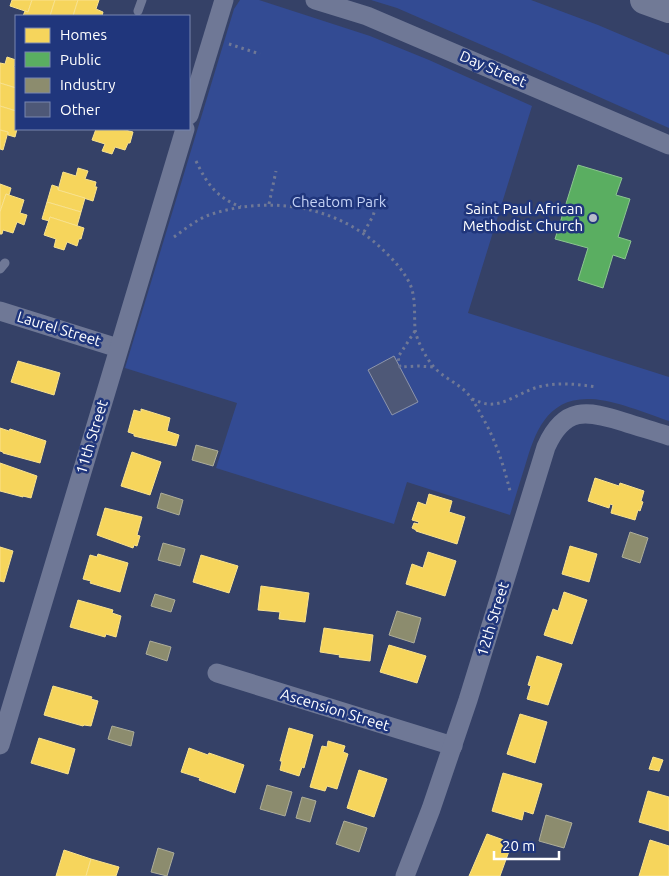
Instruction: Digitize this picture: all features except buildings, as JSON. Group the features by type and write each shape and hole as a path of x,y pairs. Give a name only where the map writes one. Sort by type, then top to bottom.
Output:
{"street":[{"path":"190,112 224,0"},
{"name":"Day Street","path":"315,0 376,20 669,145"},
{"name":"11th Street","path":"0,745 185,130"},
{"name":"Laurel Street","path":"0,311 118,348"},
{"name":"12th Street","path":"405,876 453,746 552,432 563,422 576,415 594,413 669,436"},
{"name":"Ascension Street","path":"217,674 453,746"}],"lane":[{"path":"138,11 142,0"}],"path":[{"path":"229,44 260,54"},
{"path":"194,159 206,182 230,202 241,206"},
{"path":"269,204 276,171"},
{"path":"364,232 373,216 380,193"},
{"path":"169,240 207,216 241,206 269,204 306,209 329,215 364,232 396,262 411,286 414,301 415,330 420,344 433,367 472,399 494,438 503,461 510,491"},
{"path":"415,330 398,357 400,367 433,367"},
{"path":"472,399 487,404 498,404 523,392 555,384 568,383 597,387"}],"green space":[{"name":"Cheatom Park","path":"240,0 259,0 370,36 532,106 468,313 669,377 669,421 630,407 591,399 576,400 553,410 545,419 533,441 510,515 407,482 394,524 216,468 237,403 125,368 234,9"},
{"path":"371,0 531,0 598,25 669,55 669,128 397,8"}],"place":[{"name":"Saint Paul African Methodist Church","path":"593,218"}]}
